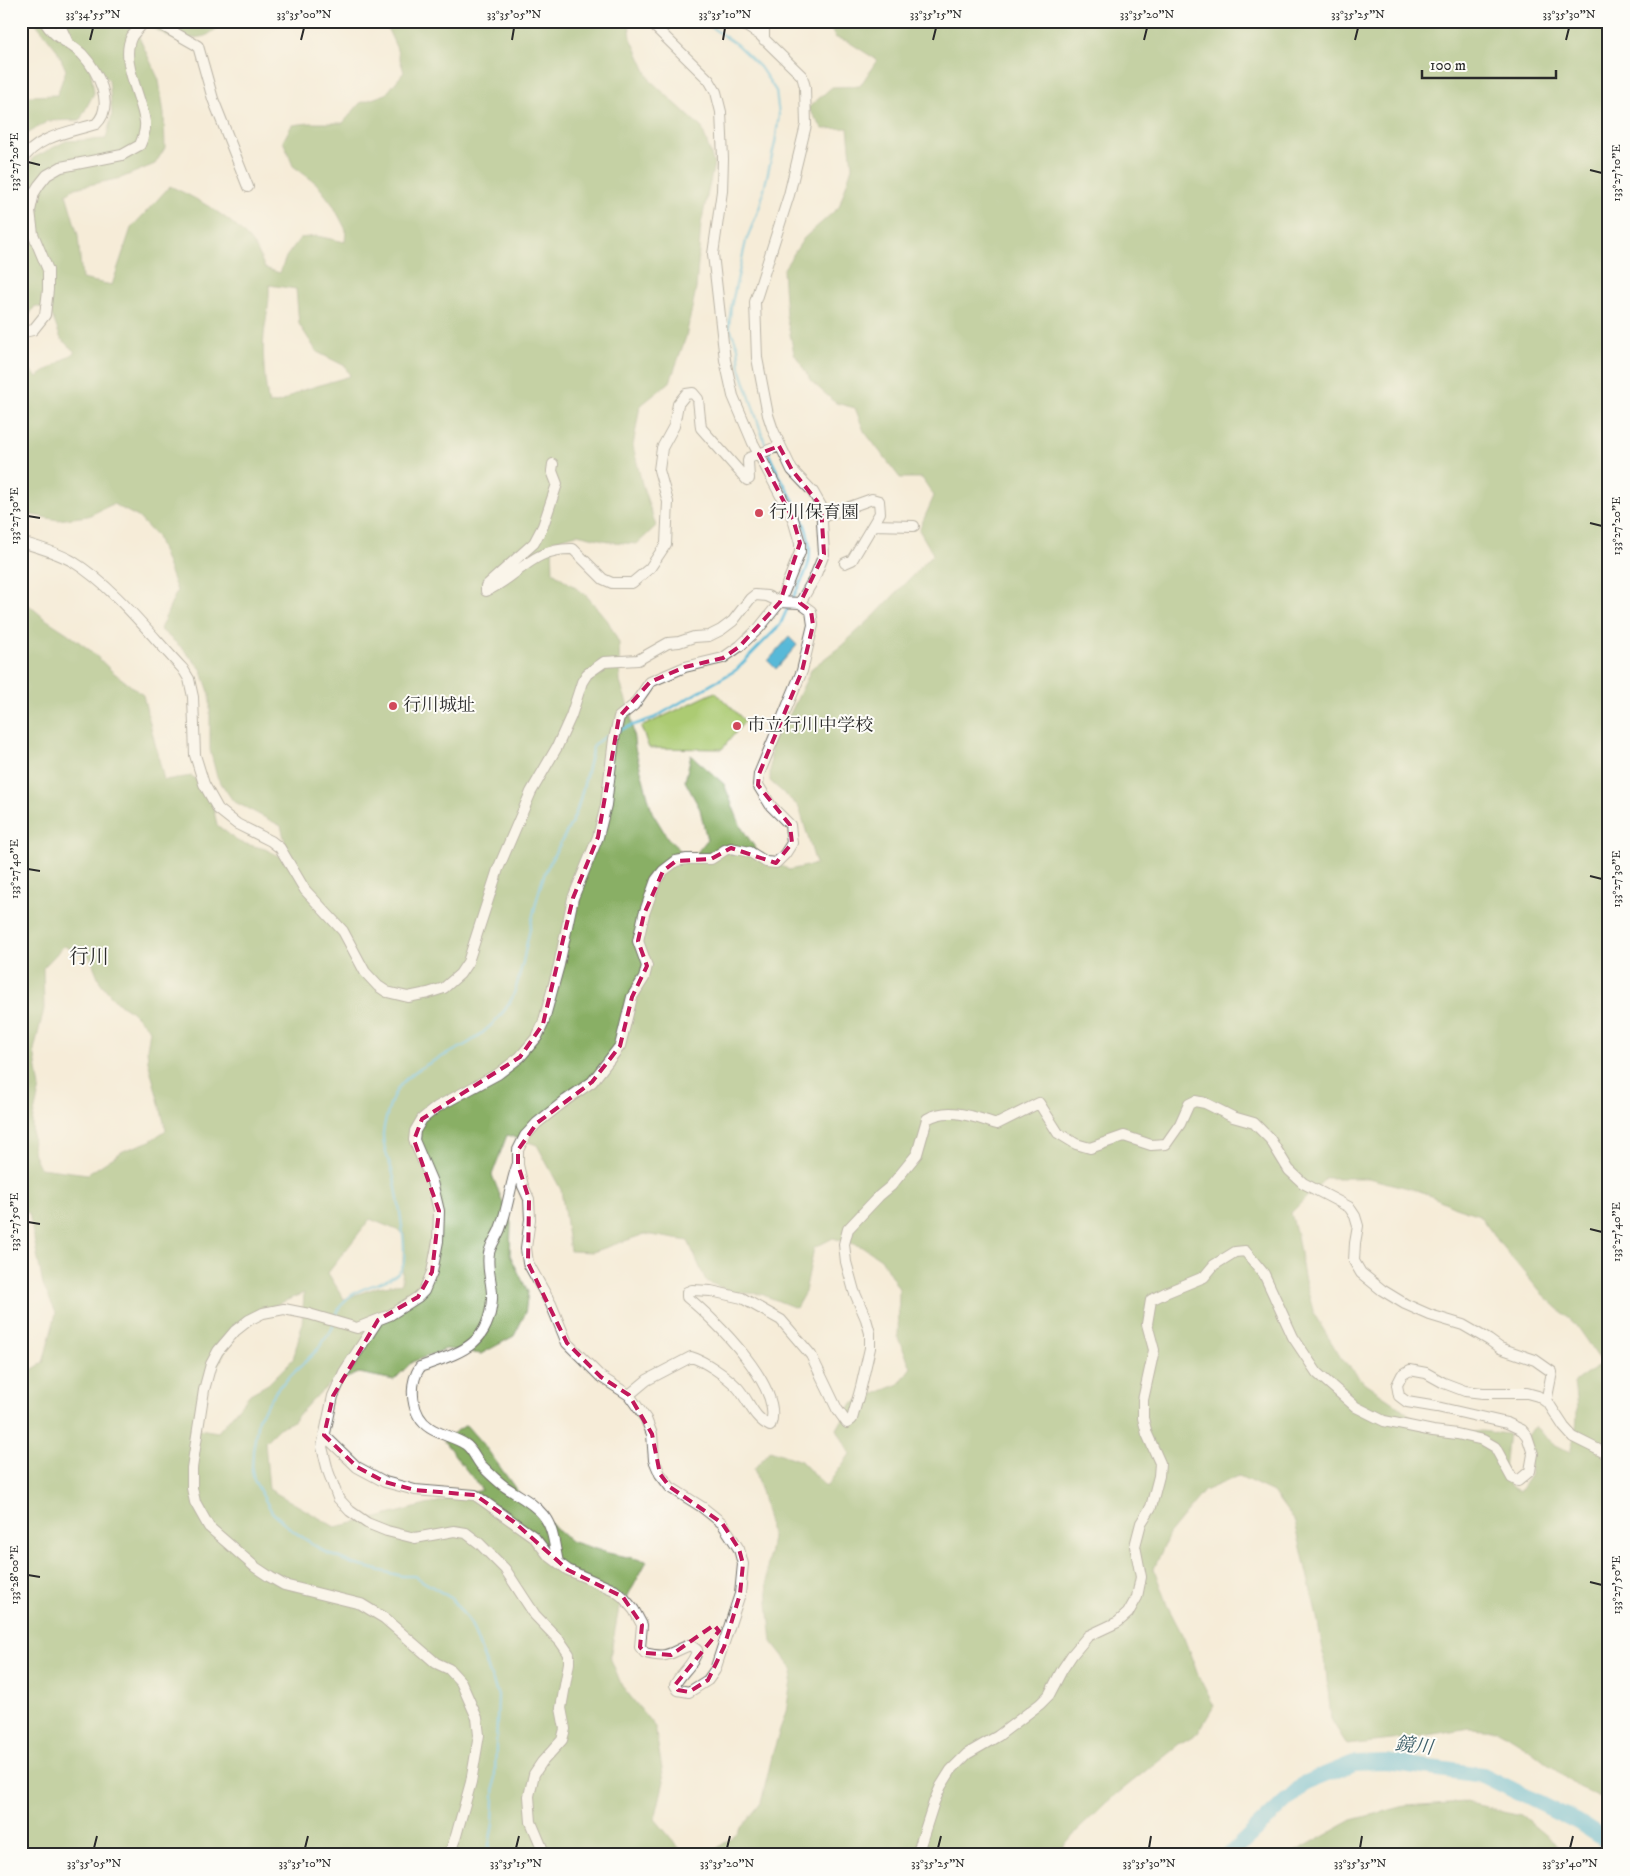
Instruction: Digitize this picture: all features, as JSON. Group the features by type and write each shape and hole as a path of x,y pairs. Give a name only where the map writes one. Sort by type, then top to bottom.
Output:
{"street":[{"path":"21,162 34,147 53,137 96,124 100,120 105,102 98,77 84,56 50,32 44,21"},
{"path":"58,21 69,46"},
{"path":"21,322 24,332 33,330 45,315 48,270 33,234 30,211 34,193 39,185 47,175 61,167 122,155 140,145 145,132 145,123 130,70 128,53 132,37 145,21"},
{"path":"154,21 198,46 213,99 248,187"},
{"path":"449,1855 470,1782 479,1735 477,1718 461,1682 449,1669 436,1663 384,1618 361,1604 284,1585 255,1567 217,1535 200,1514 194,1502 192,1468 204,1390 211,1364 218,1350 235,1331 249,1320 263,1313 284,1309 357,1328 378,1320 418,1297 424,1291 432,1272 438,1241 439,1211 432,1182 414,1140 415,1131 422,1119 437,1107 498,1074 520,1057 537,1037 543,1024 560,965 573,898 598,837 606,805 614,739 619,717 634,705 650,682 685,667 722,658 740,646 759,628 780,602 800,552 800,544 793,519 753,443 733,396 720,325 713,254 722,191 723,159 721,112 716,92 709,80 649,21"},
{"path":"738,21 764,40 802,76 805,87 806,125 790,195 755,302 757,358 768,415 779,446 792,470 822,506 824,554 814,579 800,603"},
{"path":"760,21 764,30 764,40"},
{"path":"21,265 21,271"},
{"path":"553,464 552,471 557,484 543,526 534,543 486,586 486,591 497,586 540,554 559,549 573,549 603,579 612,584 632,584 650,568 666,544 668,502 659,470 662,448 674,426 678,404 686,394 693,393 698,399 701,428 747,480 749,479 749,458 779,446"},
{"path":"822,517 872,499 879,501 880,513 852,560 845,563"},
{"path":"873,525 914,526"},
{"path":"21,542 57,554 92,576 124,605 183,669 189,679 193,697 195,755 204,784 218,809 237,824 271,841 280,848 305,890 343,931 365,972 378,986 387,992 408,997 444,988 460,974 468,962 498,869 531,792 557,747 571,716 582,682 587,674 604,662 638,660 668,644 694,637 708,636 722,630 733,621 755,595 767,596 780,602 800,603 811,611 813,625 802,670 759,774 758,786 772,806 790,825 792,843 776,863 766,862 750,852 731,848 711,859 676,861 663,871 656,880 644,914 638,941 647,966 644,978 632,997 620,1046 592,1082 537,1124 525,1136 518,1150 518,1165 523,1186 529,1199 530,1219 526,1248 528,1263 551,1304 567,1343 601,1377 629,1395 646,1419 652,1434 654,1460 660,1474 670,1487 702,1507 722,1523 739,1548 743,1564 740,1594 715,1670 708,1680 689,1692 678,1690 675,1685 678,1678 696,1658 696,1650 690,1645 671,1655 658,1657 645,1654 640,1647 642,1626 634,1610 614,1590 568,1570 548,1555 534,1537 475,1495 415,1490 386,1482 357,1467 324,1434"},
{"path":"629,1395 647,1380 691,1357 702,1360 737,1387 761,1422 770,1426 774,1417 761,1378 709,1315 687,1298 687,1292 692,1290 711,1291 742,1298 782,1320 811,1355 837,1409 847,1423 852,1419 870,1348 870,1341 866,1320 854,1291 846,1262 844,1244 848,1229 873,1201 891,1186 917,1154 927,1120 936,1114 954,1112 1001,1124 1019,1112 1039,1103 1058,1133 1076,1144 1090,1148 1124,1136 1151,1145 1166,1144 1180,1124 1189,1104 1195,1101 1206,1103 1233,1117 1254,1123 1270,1139 1289,1170 1303,1183 1349,1207 1356,1216 1358,1226 1354,1243 1354,1261 1361,1273 1382,1290 1405,1304 1430,1315 1463,1325 1500,1348 1535,1360 1552,1372 1546,1402"},
{"path":"518,1165 510,1185 500,1230 489,1252 488,1264 492,1299 487,1324 470,1347 420,1367 412,1386 414,1405 423,1422 444,1436 466,1444 482,1465 502,1485 538,1508 551,1528 558,1562"},
{"path":"916,1855 934,1802 951,1770 967,1754 998,1736 1049,1696 1062,1670 1088,1636 1118,1622 1128,1613 1138,1597 1141,1577 1135,1546 1141,1523 1152,1507 1160,1463 1147,1434 1143,1418 1143,1400 1154,1350 1148,1324 1151,1300 1204,1277 1214,1265 1235,1252 1245,1251 1264,1274 1293,1337 1317,1373 1356,1407 1384,1421 1483,1440 1495,1446 1512,1478 1518,1481 1530,1471 1534,1454 1527,1436 1522,1430 1507,1423 1407,1402 1399,1396 1397,1385 1402,1375 1410,1370 1426,1373 1444,1384 1465,1391 1527,1393 1538,1396 1546,1402 1564,1428 1574,1437 1609,1455"},
{"path":"378,1320 344,1372 333,1396 322,1447 328,1471 338,1498 350,1511 367,1523 387,1531 415,1538 454,1531 466,1533 505,1569 535,1615 560,1641 569,1654 561,1708 564,1729 562,1740 534,1774 529,1796 531,1822 545,1855"}],"highlighted area":[{"path":"779,446 792,470 821,506 824,554 800,603 811,611 813,625 802,671 759,774 758,785 790,825 792,843 776,863 731,848 711,859 676,861 663,871 644,914 638,941 647,966 632,997 620,1046 592,1082 537,1123 518,1150 518,1165 529,1199 528,1263 567,1343 601,1377 629,1395 652,1434 660,1474 670,1487 722,1523 739,1549 743,1564 740,1594 724,1647 708,1680 689,1692 678,1690 675,1685 719,1631 714,1625 671,1655 645,1653 640,1647 642,1625 623,1597 568,1570 514,1522 475,1495 415,1490 385,1482 357,1467 324,1435 333,1396 378,1320 418,1297 432,1272 439,1211 414,1140 422,1119 520,1057 543,1024 573,898 598,837 619,717 650,682 685,667 723,658 740,646 780,602 800,543 793,519 759,454"}],"green space":[{"path":"34,21 122,21 138,35 159,80 164,114 165,148 155,164 121,178 75,188 66,194 78,235 82,279 112,285 131,228 170,186 205,204 227,219 255,247 265,268 280,273 286,257 300,238 317,236 345,242 346,230 333,205 316,183 293,166 283,141 292,125 343,123 360,103 386,94 404,72 396,47 384,21 629,21 631,38 650,80 702,128 714,164 701,224 696,289 686,337 670,382 640,406 633,446 642,484 656,526 637,544 612,542 577,534 552,541 553,572 586,595 608,621 619,643 620,682 631,715 635,748 652,812 669,840 691,860 707,840 700,809 685,781 691,755 724,784 741,827 758,852 789,870 816,864 799,807 770,781 771,744 790,714 812,668 841,646 874,616 933,554 919,530 934,496 922,478 900,478 864,431 855,408 836,403 812,382 794,353 786,315 783,270 804,238 839,207 852,167 848,128 823,129 808,108 832,87 860,86 877,60 847,41 836,38 826,21 1609,21 1609,1801 1578,1787 1532,1751 1498,1730 1469,1728 1410,1738 1347,1745 1331,1719 1325,1660 1295,1522 1273,1492 1239,1476 1204,1491 1170,1532 1154,1569 1167,1605 1214,1706 1198,1733 1179,1744 1107,1802 1077,1831 1057,1855 21,1855 21,1376 43,1363 56,1313 43,1285 29,1213 21,1211 21,598 44,618 90,650 113,672 143,695 164,780 192,776 211,796 217,825 239,842 265,849 290,861 281,826 233,801 217,777 210,750 210,695 201,669 182,648 160,629 177,591 157,537 138,517 113,504 88,516 58,520 21,513 21,360 37,377 75,352 61,339 50,310 35,306 21,328 21,201 23,185 33,158 66,141 106,139 112,114 109,80 90,64 94,93 80,120 48,121 21,139 21,98 57,95 66,70 57,50","holes":["269,285 296,289 299,324 317,352 345,366 350,376 300,391 281,402 269,404 263,351","64,946 90,957 100,982 116,1002 131,1011 150,1030 147,1049 148,1061 166,1130 150,1141 123,1151 88,1174 40,1168 33,1152 32,1122 40,1088 34,1050 44,1009 43,968","507,1135 537,1145 561,1190 570,1251 593,1252 645,1234 688,1241 706,1281 731,1292 761,1294 796,1308 805,1292 814,1248 833,1238 863,1247 881,1259 899,1289 898,1338 911,1367 899,1384 852,1403 837,1429 850,1454 826,1487 801,1461 770,1450 754,1469 772,1537 767,1568 772,1642 793,1669 786,1711 773,1752 761,1803 736,1834 711,1853 680,1849 655,1819 664,1781 655,1727 622,1686 610,1657 619,1608 647,1561 608,1553 570,1541 523,1499 487,1449 466,1425 443,1440 482,1490 377,1518 335,1527 269,1489 265,1442 279,1428 292,1422 329,1385 359,1373 394,1380 412,1362 446,1349 481,1354 514,1336 525,1314 528,1292 510,1255 511,1223 492,1175","1326,1178 1368,1178 1420,1191 1455,1207 1479,1215 1541,1293 1574,1323 1602,1363 1574,1383 1577,1418 1570,1452 1554,1444 1534,1427 1525,1440 1531,1474 1519,1492 1503,1478 1508,1434 1481,1431 1451,1436 1422,1425 1365,1383 1341,1358 1314,1314 1304,1277 1297,1235 1291,1213","370,1219 404,1233 402,1283 378,1287 344,1299 328,1273","304,1293 302,1325 293,1359 268,1384 250,1394 218,1432 193,1428 202,1395 232,1338 266,1309"]},
{"path":"150,21 228,21 206,36 177,41 153,28"},
{"path":"715,692 745,721 722,749 649,748 641,727"},
{"path":"1465,1802 1521,1815 1569,1855 1289,1855 1352,1820 1405,1806"}],"water":[{"path":"789,637 797,645 776,669 768,661"}],"waterway":[{"path":"702,21 736,44 760,67 776,91 779,115 775,143 760,206 746,241 731,307 729,326 738,347 740,368 767,449"},
{"path":"769,454 802,519 810,547 808,566 792,600"},
{"path":"619,730 654,718 736,670 780,625 789,605"},
{"path":"335,1318 341,1306 349,1297 358,1291 396,1275 402,1268 404,1261 399,1203 391,1167 384,1147 383,1135 387,1114 396,1090 414,1073 460,1048 481,1034 497,1019 510,1002 518,982 543,878 577,810 594,744 612,733"},
{"path":"334,1323 318,1349 278,1388 258,1419 253,1451 252,1470 254,1480 272,1512 293,1531 323,1551 353,1564 402,1576 414,1576 451,1598 471,1624 498,1695 493,1824 487,1855"},
{"name":"鏡川","path":"1229,1855 1305,1783 1354,1763 1386,1762 1483,1775 1578,1822 1609,1842"}],"place":[{"name":"行川保育園","path":"759,513"},
{"name":"行川城址","path":"393,706"},
{"name":"市立行川中学校","path":"737,726"}],"district":[{"name":"行川","path":"89,957"}]}
